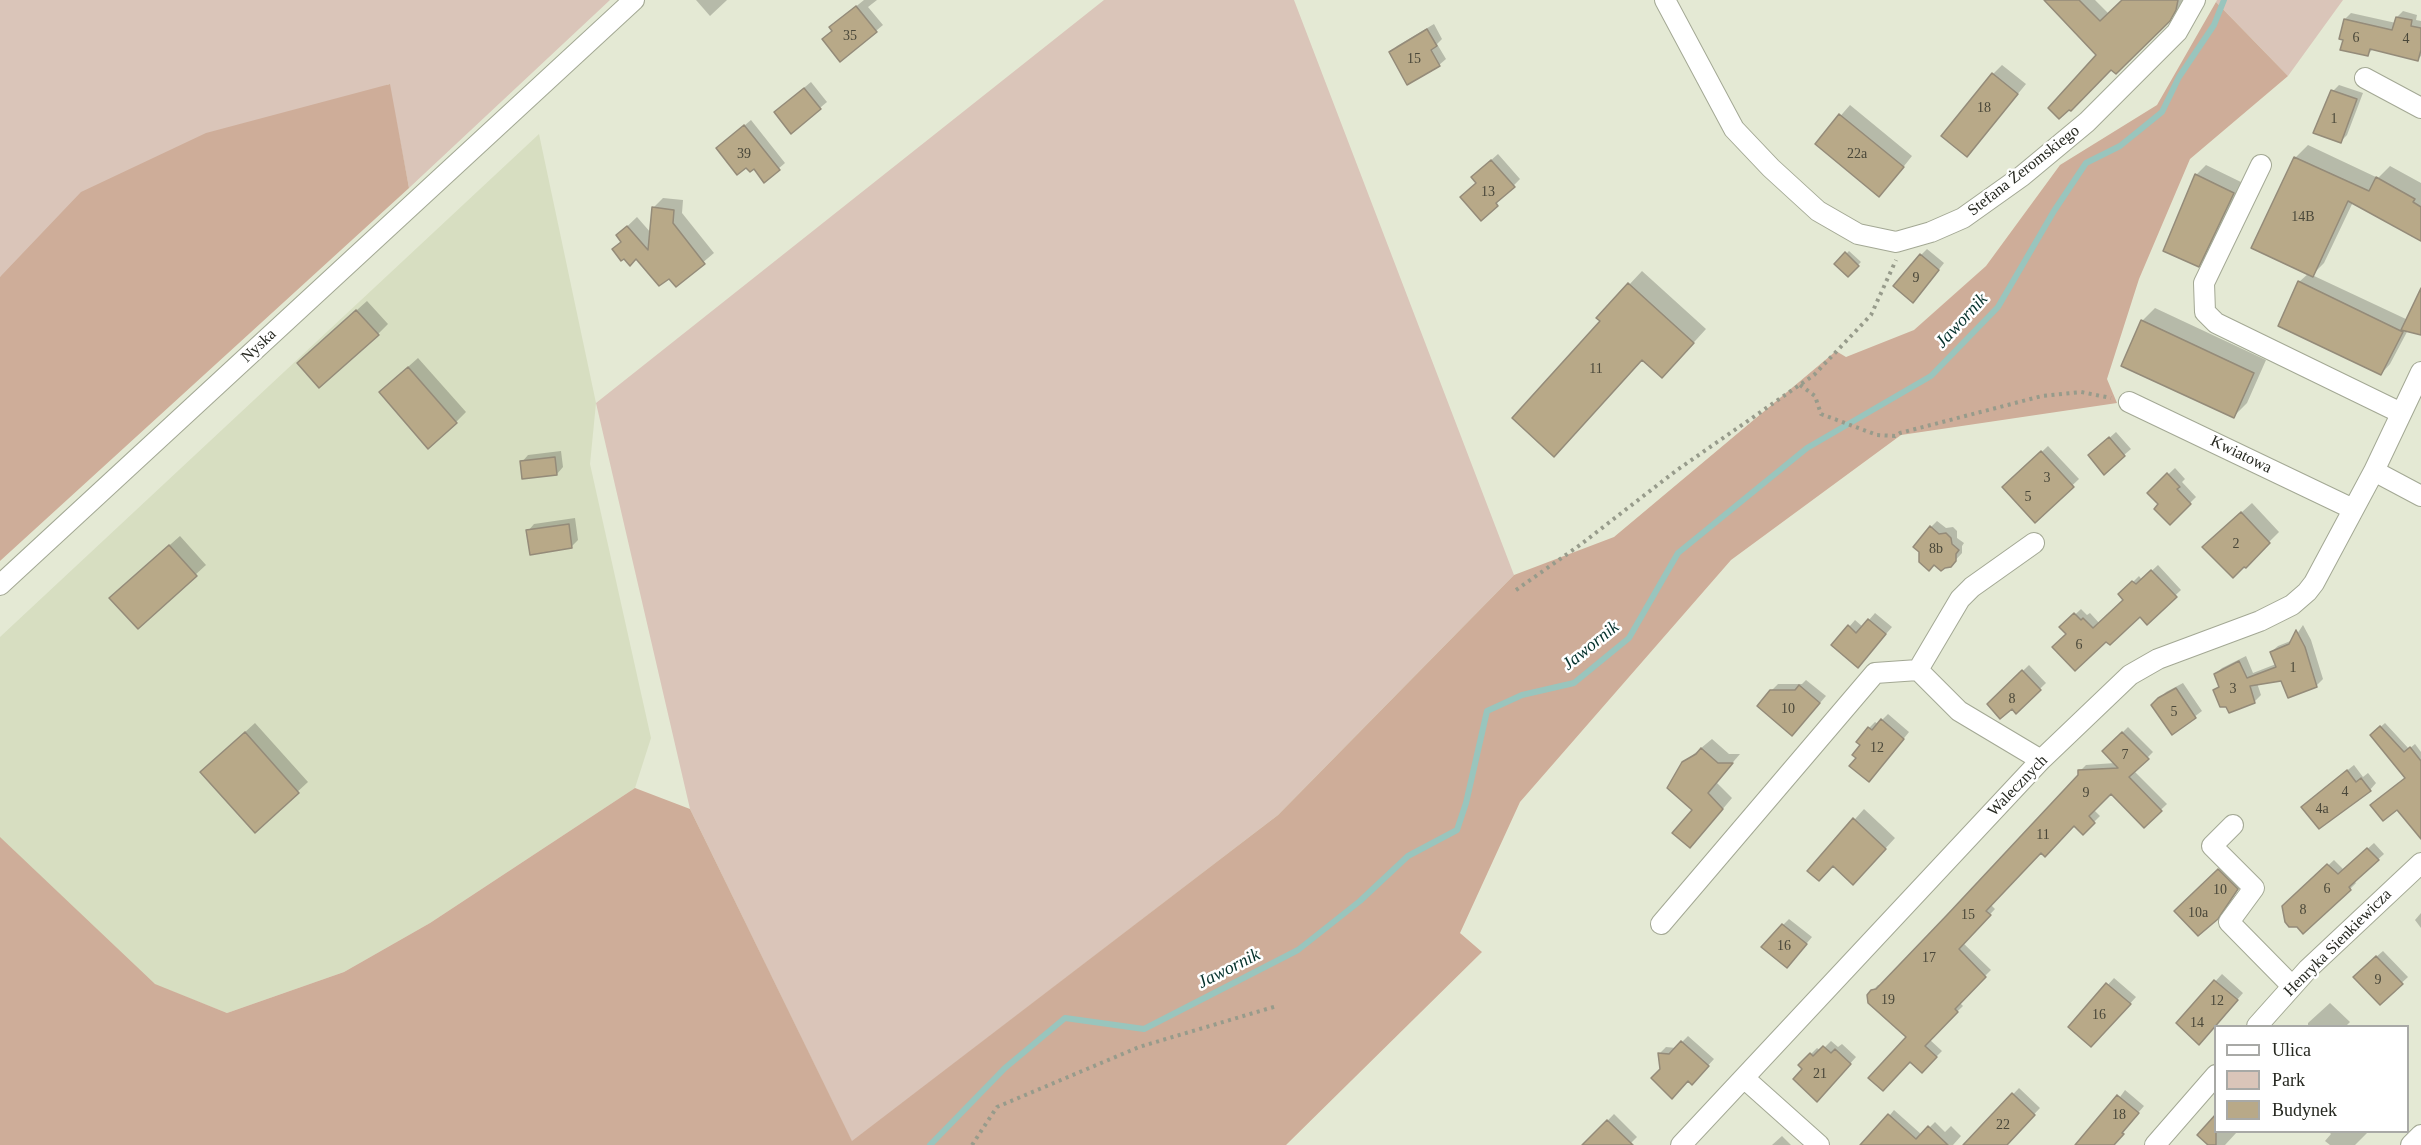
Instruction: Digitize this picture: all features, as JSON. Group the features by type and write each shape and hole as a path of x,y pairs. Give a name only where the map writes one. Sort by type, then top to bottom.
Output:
{"street":[{"name":"Nyska","path":"0,585 634,0"},
{"name":"Stefana Żeromskiego","path":"1665,0 1734,129 1771,168 1818,211 1858,234 1896,242 1963,218 2022,176 2087,122 2176,32 2195,0"},
{"path":"2365,78 2420,105"},
{"path":"2261,165 2204,283 2205,312 2216,323 2401,413"},
{"name":"Walecznych","path":"1681,1145 2041,760 2130,675 2144,666 2260,621 2300,600 2314,583 2354,509 2421,372"},
{"name":"Kwiatowa","path":"2129,402 2354,509"},
{"path":"2374,471 2421,496"},
{"path":"1918,670 1960,599 1972,586 2034,543"},
{"path":"1661,924 1875,673 1918,670 1959,711 2041,760"},
{"path":"2233,825 2212,846 2253,888 2229,922 2292,986"},
{"name":"Henryka Sienkiewicza","path":"2258,1025 2326,951 2421,863"},
{"path":"2155,1145 2214,1076"},
{"path":"1744,1077 1819,1145"},
{"path":"2411,1145 2421,1135"}],"path":[{"path":"1516,590 1580,545 1677,470 1814,375 1871,315 1904,240"},
{"path":"1800,385 1815,396 1821,414 1877,435 1896,436 1900,433 2042,396 2080,392 2129,402"},
{"path":"972,1145 997,1107 1139,1047 1277,1006"}],"shaded area":[{"path":"2216,2 2288,76 2190,159 2139,279 2107,379 2117,403 1901,435 1731,560 1520,802 1460,933 1482,952 1286,1145 0,1145 0,837 155,984 227,1013 344,972 430,923 635,788 690,809 852,1141 1278,815 1514,575 1614,537 1836,351 1846,357 1914,330 1986,266 2060,165 2157,105"},
{"path":"390,84 409,188 0,561 0,277 81,192 206,133"},
{"path":"539,134 596,403 590,464 651,738 635,788 430,923 344,972 227,1013 153,984 0,838 0,637"}],"green space":[{"path":"0,0 610,0 409,188 389,84 0,277"},
{"path":"1104,0 1294,0 1514,575 1278,815 852,1142 690,809 596,403"},
{"path":"2217,0 2343,0 2288,76 2216,2"}],"building":[{"path":"2044,0 2079,0 2100,21 2122,0 2178,0 2170,21 2116,74 2111,70 2071,111 2069,110 2059,119 2048,108 2096,55"},
{"path":"856,6 877,32 840,62 822,39 832,31 829,27"},
{"path":"2396,17 2412,20 2411,26 2421,28 2421,50 2418,61 2370,49 2368,56 2340,50 2343,40 2339,39 2344,19 2392,30"},
{"path":"1427,29 1437,46 1431,50 1440,66 1407,85 1389,52"},
{"path":"1992,73 2018,94 1967,157 1941,136"},
{"path":"804,88 821,109 791,134 774,112"},
{"path":"2331,90 2357,99 2341,143 2313,133"},
{"path":"1839,114 1904,167 1879,197 1815,144"},
{"path":"744,125 780,170 764,183 754,169 750,172 746,168 737,175 716,148"},
{"path":"2294,157 2369,191 2376,177 2415,199 2413,202 2421,207 2421,241 2348,201 2313,277 2251,248"},
{"path":"1491,160 1515,187 1496,203 1498,206 1481,221 1460,197 1476,183 1471,177"},
{"path":"2195,174 2234,193 2199,267 2163,251"},
{"path":"652,207 674,210 673,223 705,264 676,287 669,279 659,286 636,259 630,266 624,259 621,261 612,249 621,242 616,235 627,226 648,250"},
{"path":"1845,252 1859,266 1848,277 1834,264"},
{"path":"1920,254 1939,270 1913,303 1893,286"},
{"path":"2298,281 2403,332 2381,375 2278,326"},
{"path":"1628,283 1694,343 1662,378 1642,360 1554,457 1512,418 1600,321 1596,318"},
{"path":"2421,288 2421,335 2401,330"},
{"path":"356,310 379,335 319,388 297,363"},
{"path":"2141,320 2254,373 2234,418 2121,366"},
{"path":"408,367 457,423 428,449 379,392"},
{"path":"2109,437 2125,456 2104,475 2088,455"},
{"path":"2041,451 2074,487 2035,523 2002,487"},
{"path":"555,457 557,475 522,479 520,461"},
{"path":"2167,473 2180,487 2177,489 2191,504 2170,525 2154,509 2158,504 2147,493"},
{"path":"2241,512 2270,543 2233,578 2202,547"},
{"path":"569,524 572,548 530,555 526,530"},
{"path":"1930,526 1939,534 1946,533 1951,538 1952,544 1959,550 1956,554 1956,561 1951,567 1941,571 1934,565 1929,571 1919,562 1919,552 1913,547"},
{"path":"169,545 197,576 138,629 109,598"},
{"path":"2151,570 2177,597 2147,625 2140,617 2110,645 2106,642 2075,671 2052,647 2066,634 2059,627 2074,613 2093,628 2123,600 2118,594 2132,581 2136,584"},
{"path":"1868,619 1886,634 1858,668 1831,645 1848,625 1856,633"},
{"path":"2296,630 2305,647 2317,687 2288,698 2281,681 2250,686 2255,703 2229,713 2226,707 2220,707 2213,690 2219,687 2214,674 2239,661 2247,678 2276,667 2270,652 2289,644"},
{"path":"2022,670 2041,690 2016,714 2012,709 2000,719 1987,704"},
{"path":"1799,685 1820,703 1792,736 1757,706 1770,690 1795,690"},
{"path":"2176,688 2196,718 2172,735 2151,705 2158,698"},
{"path":"1881,719 1904,739 1869,782 1849,766 1856,758 1852,755 1860,745 1856,742 1868,727 1872,730"},
{"path":"2380,726 2404,752 2410,747 2421,761 2421,839 2397,810 2383,821 2370,805 2405,778 2370,735"},
{"path":"245,732 299,793 255,833 200,772"},
{"path":"2122,732 2149,759 2129,777 2162,811 2144,828 2111,794 2089,816 2095,823 2083,835 2074,826 2045,857 2041,853 1986,911 1991,915 1959,949 1986,977 1955,1009 1958,1012 1925,1046 1937,1057 1922,1073 1910,1062 1883,1091 1868,1078 1906,1037 1868,1003 1867,995 1871,990 1876,989 1947,915 2078,775 2078,770 2118,768 2102,751"},
{"path":"1701,748 1718,763 1733,763 1708,793 1723,809 1690,848 1672,833 1692,810 1667,788 1682,762 1696,754"},
{"path":"2347,770 2356,782 2361,778 2371,791 2319,829 2301,807"},
{"path":"1853,818 1886,849 1853,885 1833,866 1819,881 1807,871"},
{"path":"2367,848 2379,860 2349,887 2351,890 2303,934 2297,927 2289,927 2285,922 2282,906 2327,864 2338,874"},
{"path":"2218,869 2238,889 2218,919 2198,936 2174,911"},
{"path":"1782,924 1807,944 1787,968 1761,947"},
{"path":"2376,956 2403,984 2380,1005 2353,977"},
{"path":"2214,980 2238,1000 2199,1045 2176,1023"},
{"path":"2106,983 2131,1004 2091,1047 2068,1027"},
{"path":"1681,1041 1709,1066 1692,1085 1688,1081 1672,1099 1651,1078 1660,1069 1658,1053 1669,1054"},
{"path":"1823,1046 1831,1053 1835,1049 1851,1064 1817,1102 1793,1079 1802,1069 1798,1065 1810,1053 1813,1056"},
{"path":"2012,1093 2035,1115 2007,1145 1963,1145"},
{"path":"2117,1095 2139,1113 2122,1133 2124,1134 2114,1145 2075,1145"},
{"path":"1888,1114 1916,1139 1928,1126 1948,1145 1860,1145"},
{"path":"2214,1116 2216,1145 2208,1145 2197,1135"},
{"path":"1607,1120 1633,1145 1582,1145"}],"waterway":[{"name":"Jawornik","path":"930,1145 1005,1068 1065,1018 1144,1029 1298,950 1360,901 1408,856 1457,830 1466,803 1487,711 1522,695 1574,683 1629,638 1678,553 1807,448 1931,376 1998,307 2054,211 2086,163 2120,146 2162,112 2179,77 2214,25 2224,0"}]}
